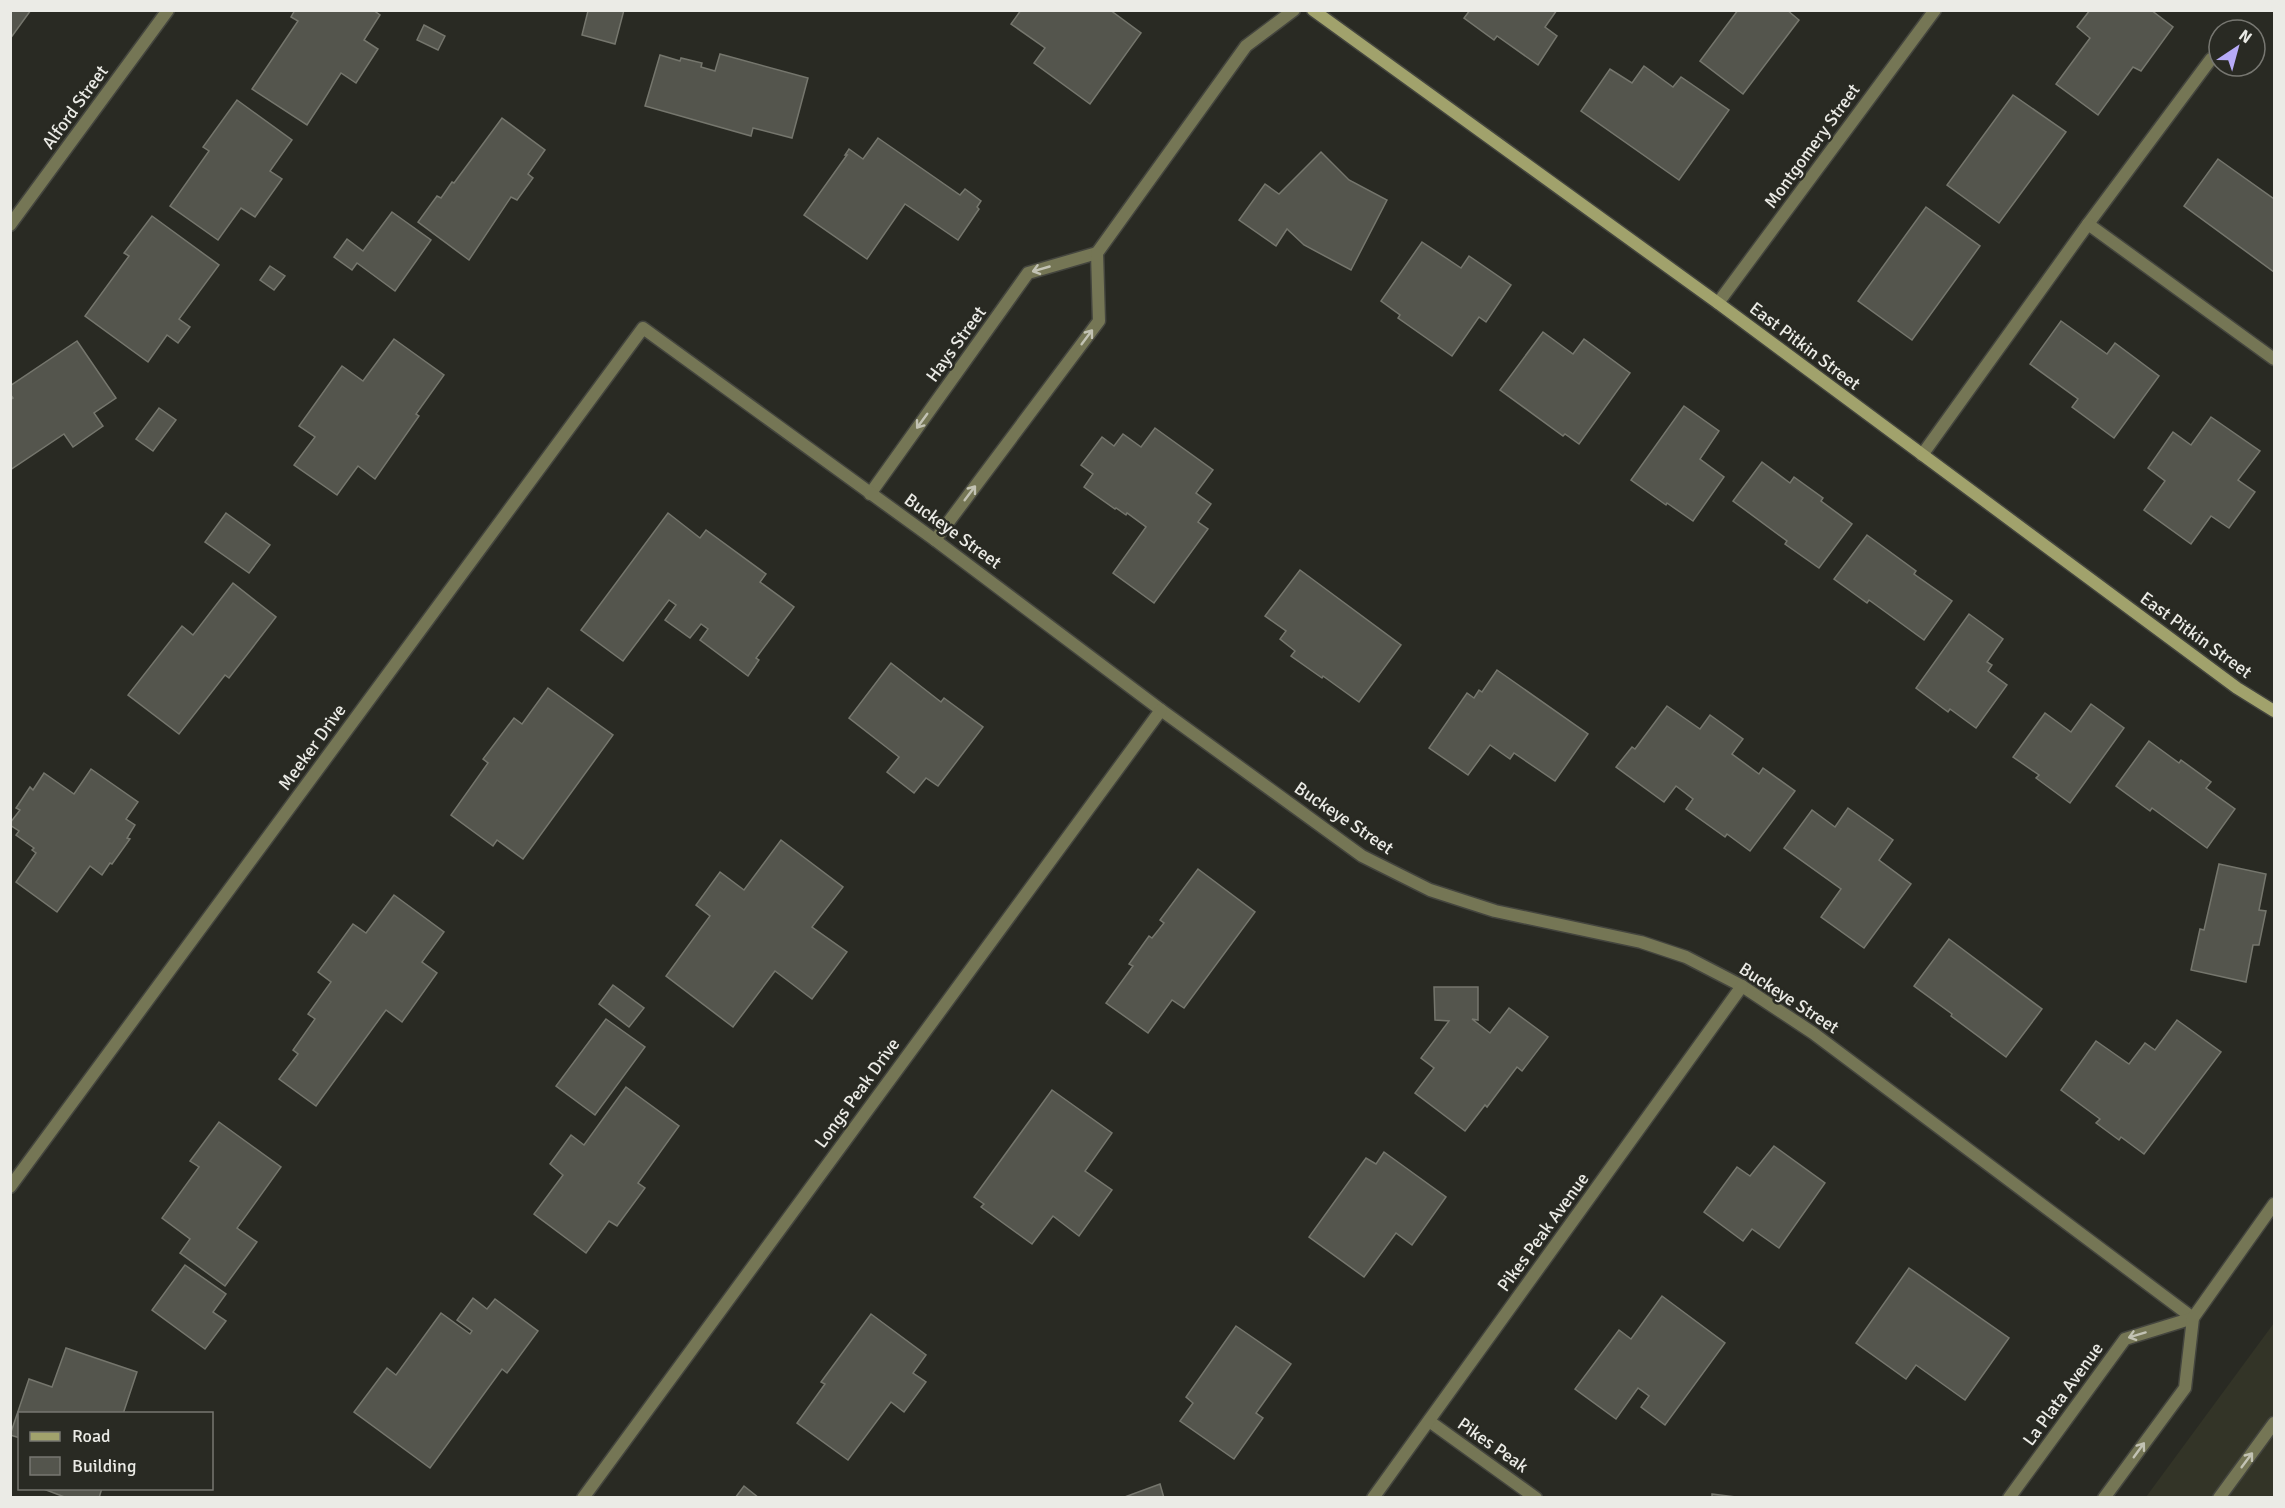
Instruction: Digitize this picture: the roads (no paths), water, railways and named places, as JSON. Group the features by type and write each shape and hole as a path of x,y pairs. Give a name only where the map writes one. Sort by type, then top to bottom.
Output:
{"street":[{"name":"Alford Street","path":"10,225 168,10"},
{"path":"935,540 1099,321 1097,253 1246,46 1294,10"},
{"name":"East Pitkin Street","path":"1313,10 1718,303 2237,688 2274,711"},
{"name":"Montgomery Street","path":"1718,303 1935,10"},
{"path":"1922,455 2207,63"},
{"path":"2088,224 2274,359"},
{"name":"Hays Street","path":"870,494 1028,273 1097,253"},
{"name":"Buckeye Street","path":"643,328 935,540 1161,710 1362,856 1430,890 1495,911 1641,942 1686,957 1742,986 1813,1033 2193,1318"},
{"name":"Meeker Drive","path":"10,1187 643,328"},
{"name":"Longs Peak Drive","path":"583,1497 1161,710"},
{"name":"Pikes Peak Avenue","path":"1373,1497 1742,986"},
{"path":"2104,1497 2185,1388 2193,1318 2274,1204"},
{"name":"La Plata Avenue","path":"2009,1497 2125,1339 2193,1318"},
{"name":"Pikes Peak","path":"1429,1421 1536,1497"},
{"path":"2219,1497 2274,1423"}]}
